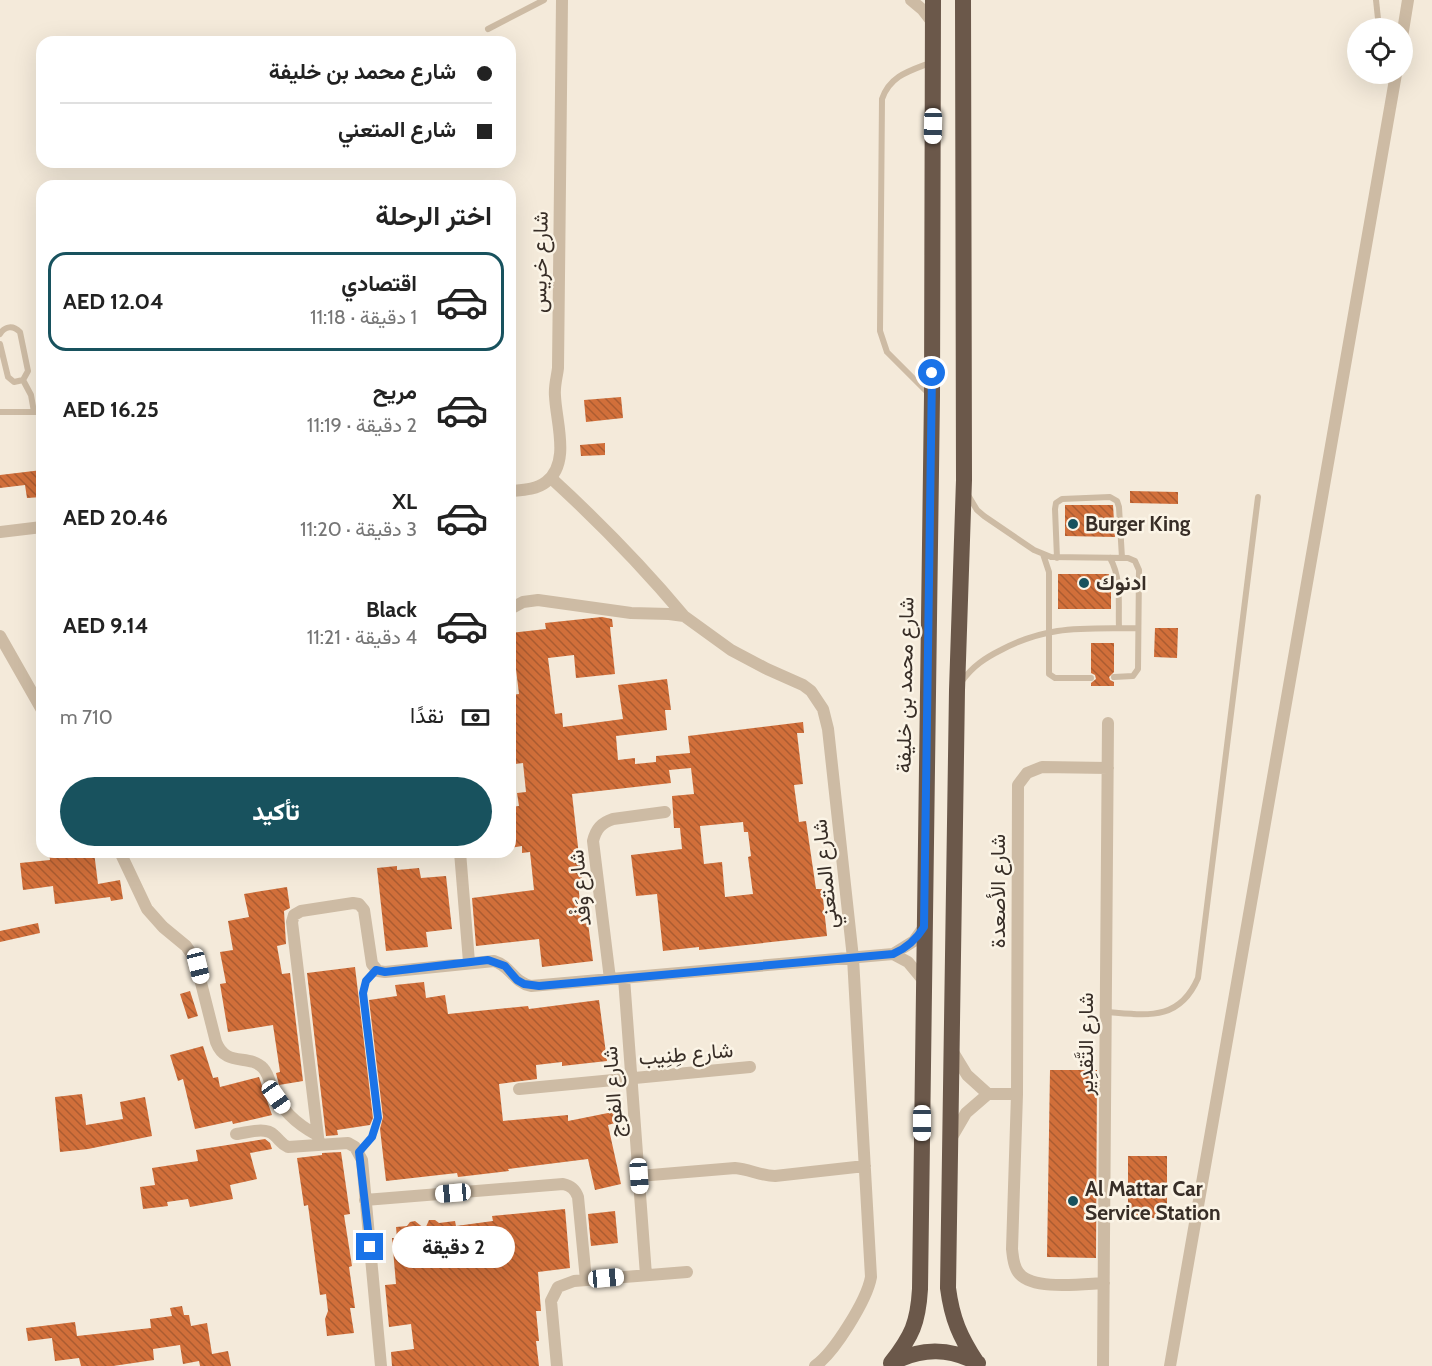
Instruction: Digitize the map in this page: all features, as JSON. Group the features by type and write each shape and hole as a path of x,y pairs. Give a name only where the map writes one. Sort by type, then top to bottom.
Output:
{"highway":[{"name":"شارع محمد بن خليفة","path":"890,1365 914,1329 919,1312 932,396 933,0"},
{"path":"963,0 964,480 957,690 948,1288 951,1313 956,1328 979,1365"},
{"path":"890,1365 908,1355 925,1351 943,1351 961,1355 979,1365"}],"street":[{"name":"شارع خريس","path":"551,478 560,459 555,396 558,368 562,0"},
{"path":"911,0 933,23"},
{"path":"1405,18 1408,0"},
{"path":"1170,1366 1394,84"},
{"path":"516,490 534,488 551,478"},
{"name":"شارع المتعني","path":"551,478 582,506 684,616 740,655 803,685 811,691 823,709 828,729 853,958 871,1267 869,1288 861,1305 835,1343 815,1366"},
{"path":"0,532 36,528"},
{"path":"516,606 523,602 538,600 631,613 684,616"},
{"path":"0,636 36,699"},
{"name":"شارع التَّقدِير","path":"1103,1366 1108,723"},
{"name":"شارع الأصعدة","path":"1104,1283 1044,1284 1033,1282 1023,1278 1017,1271 1011,1249 1017,1094 1018,785 1027,772 1042,767 1107,768"},
{"name":"شارع وَفْد","path":"610,980 593,841 595,833 606,821 665,812"},
{"path":"123,858 147,909 163,927 186,946 195,959 218,1048 226,1056 261,1066 267,1073 276,1097 284,1108 318,1140"},
{"path":"460,858 469,962"},
{"path":"318,1140 292,922 294,915 301,911 359,904 363,910 372,964 376,970 385,972 488,960 500,963 517,980 531,986 893,954 908,946 924,927"},
{"path":"893,954 908,962 923,980"},
{"name":"شارع الفوج","path":"624,978 646,1275"},
{"path":"953,1051 967,1075 988,1094"},
{"name":"شارع طِنِيب","path":"519,1089 750,1068"},
{"path":"951,1138 966,1113 988,1094 1017,1094"},
{"path":"236,1134 266,1131 275,1135 288,1148 318,1140 348,1143 359,1152 381,1366"},
{"path":"639,1176 735,1168 775,1176 865,1166"},
{"path":"365,1200 568,1185 576,1191 578,1197 586,1280"},
{"path":"556,1366 551,1301 558,1287 566,1282 687,1272"}],"lane":[{"path":"488,30 544,0"},
{"path":"1376,0 1378,18"},
{"path":"932,396 887,352 882,339 880,320 882,99 885,90 896,77 933,62"},
{"path":"0,334 8,327 13,327 20,332 28,371 23,380 14,382 8,377 0,348"},
{"path":"0,412 34,412 31,395 23,380"},
{"path":"964,480 968,496 977,510 1043,554 1057,558 1122,558 1135,561 1139,570 1137,672 1130,677 1114,677"},
{"path":"1057,558 1056,503 1062,499 1110,497 1117,501 1119,507 1122,558"},
{"path":"1106,1012 1151,1015 1162,1013 1188,996 1198,978 1258,497"},
{"path":"1043,554 1049,572 1048,671 1052,677 1091,678"},
{"path":"1110,558 1117,573 1119,628"},
{"path":"957,690 969,672 986,658 1026,638 1048,631 1137,628"},
{"path":"359,1152 372,1137 378,1118 363,993 366,981 376,970"}],"building":[{"path":"621,397 623,418 586,422 584,400"},
{"path":"605,443 605,455 581,456 580,445"},
{"path":"36,471 36,497 27,498 25,485 0,488 0,475"},
{"path":"1130,491 1178,492 1178,504 1130,503"},
{"path":"1065,505 1113,505 1115,537 1065,536"},
{"path":"1058,574 1111,574 1111,609 1058,609"},
{"path":"602,617 612,619 613,627 610,627 615,674 576,678 574,655 548,658 555,714 562,713 563,727 623,719 618,685 667,679 671,710 665,710 667,730 616,736 618,760 635,758 635,764 656,762 656,756 690,753 688,736 803,722 804,733 797,733 803,784 794,785 799,822 806,821 816,889 822,889 827,936 699,950 699,947 663,951 657,894 636,896 631,855 682,849 680,828 674,828 672,796 694,794 691,768 669,770 671,783 572,794 582,882 578,882 582,924 588,923 593,961 542,967 539,939 476,946 472,898 534,890 530,852 522,853 522,846 516,847 516,806 519,806 517,793 526,792 523,763 516,764 516,694 519,694 516,632 546,629 545,623","holes":["743,822 744,832 748,832 751,856 748,857 753,894 725,897 722,862 704,864 700,826"]},
{"path":"1155,628 1178,628 1177,658 1154,657"},
{"path":"1091,643 1114,643 1114,672 1109,677 1114,682 1114,686 1091,686 1096,679 1091,673"},
{"path":"50,858 95,858 98,884 120,880 123,899 111,901 110,897 55,904 53,886 23,890 20,863 50,860"},
{"path":"397,866 397,870 419,868 421,878 446,876 452,929 426,932 428,947 386,951 377,868"},
{"path":"287,887 290,908 284,911 286,944 277,946 282,974 290,973 303,1081 279,1085 276,1073 280,1072 273,1025 228,1032 220,984 226,983 220,952 233,950 228,921 249,917 244,894"},
{"path":"38,923 40,933 0,942 0,931"},
{"path":"355,967 373,1118 370,1125 337,1130 338,1135 326,1136 307,973"},
{"path":"424,982 426,998 445,995 448,1014 528,1006 529,1009 599,1000 607,1061 562,1066 562,1062 536,1065 537,1079 499,1084 503,1121 568,1115 568,1121 613,1112 615,1123 608,1125 621,1184 595,1190 588,1159 458,1177 457,1173 386,1181 380,1129 383,1117 369,1000 397,996 395,985"},
{"path":"190,991 198,1016 188,1019 180,994"},
{"path":"203,1046 213,1078 218,1077 220,1087 259,1077 272,1115 233,1124 232,1121 195,1129 183,1079 178,1081 170,1055"},
{"path":"1050,1070 1097,1070 1096,1258 1047,1257"},
{"path":"82,1094 86,1125 123,1119 120,1102 145,1097 152,1136 88,1149 60,1152 55,1097"},
{"path":"265,1139 270,1143 272,1149 250,1153 257,1179 230,1185 233,1199 190,1207 188,1199 167,1202 168,1206 143,1209 140,1187 155,1185 152,1168 198,1161 196,1150"},
{"path":"341,1152 350,1214 344,1215 352,1266 349,1267 355,1308 350,1308 354,1333 327,1336 326,1294 320,1295 308,1205 304,1206 297,1158"},
{"path":"1128,1156 1167,1156 1167,1218 1128,1218"},
{"path":"565,1209 570,1268 538,1272 541,1311 536,1311 539,1341 536,1341 539,1366 392,1366 391,1352 414,1349 411,1324 389,1327 385,1285 396,1284 392,1238 397,1238 396,1227 407,1226 410,1222 415,1221 425,1229 429,1220 439,1223 455,1221 456,1226 493,1221 492,1216"},
{"path":"615,1211 618,1243 591,1246 588,1214"},
{"path":"182,1306 184,1315 189,1315 191,1326 207,1323 212,1354 228,1351 231,1366 200,1366 199,1361 183,1364 180,1345 153,1349 154,1360 113,1366 81,1366 79,1358 55,1361 52,1338 28,1341 26,1328 75,1322 77,1336 151,1328 150,1319 172,1316 170,1308"}],"place":[{"name":"Burger King","path":"1073,524"},
{"name":"ادنوك","path":"1084,583"},
{"name":"Al Mattar Car Service Station","path":"1073,1201"}],"route":[{"path":"370,1247 362,1160 359,1152 367,1146 378,1118 363,993 366,981 376,970 385,972 488,960 505,966 517,980 524,984 539,986 893,954 908,946 920,934 924,927 932,373"}]}
